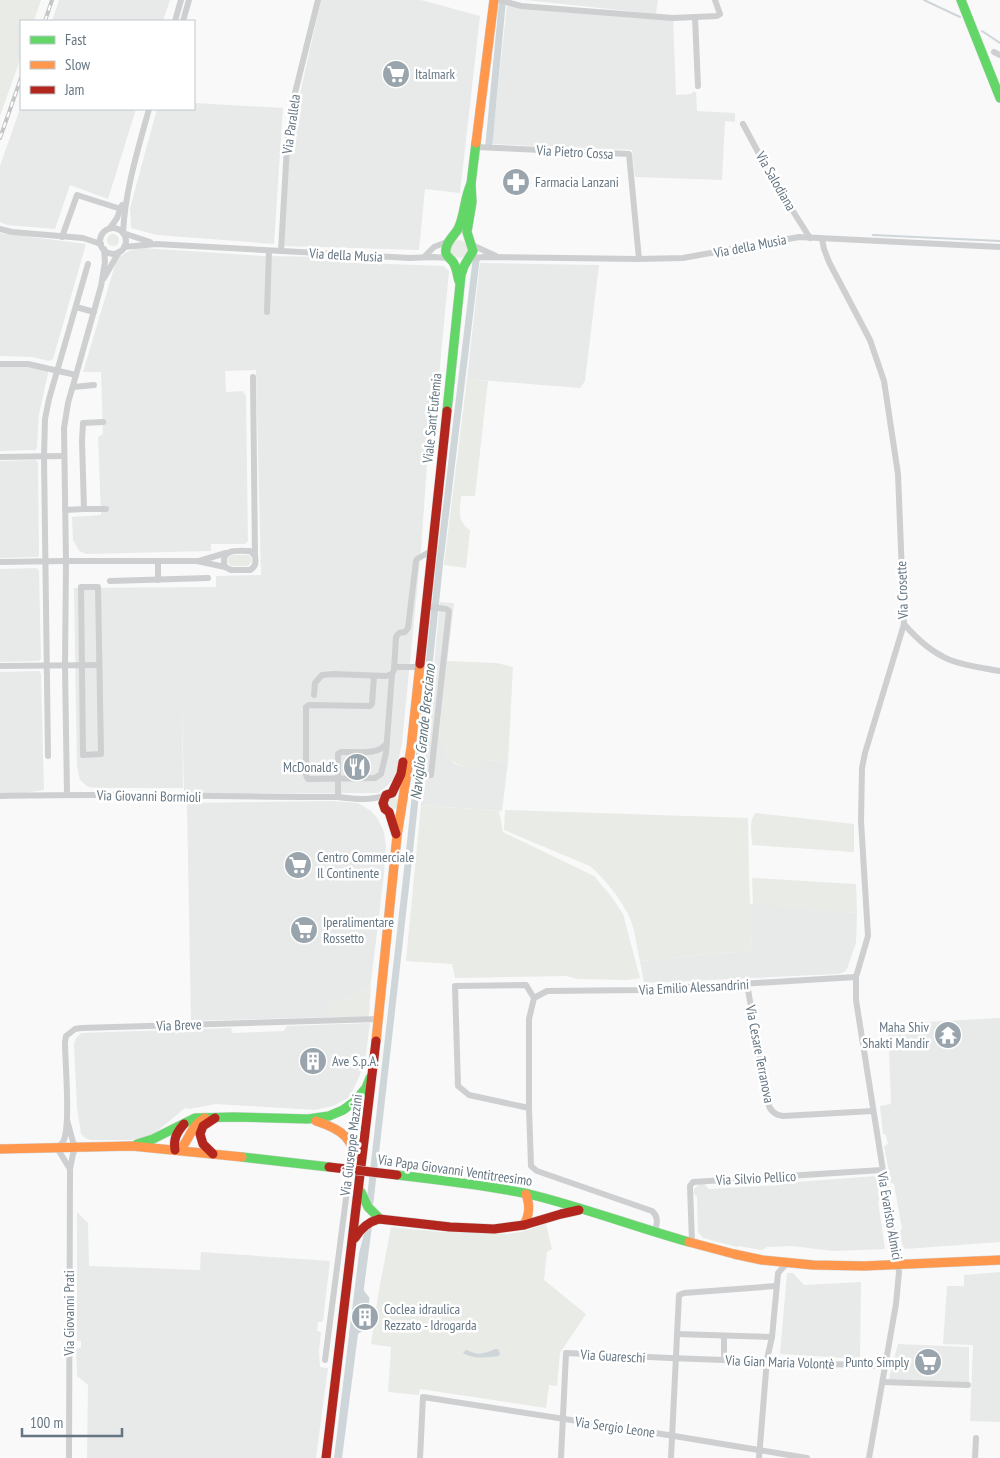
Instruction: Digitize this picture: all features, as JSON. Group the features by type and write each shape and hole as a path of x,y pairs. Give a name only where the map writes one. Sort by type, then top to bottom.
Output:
{"street":[{"path":"175,20 181,0"},
{"path":"183,20 189,0"},
{"name":"Via Parallela","path":"281,251 287,146 296,93 318,0"},
{"name":"Viale Sant'Eufemia","path":"460,287 446,251 447,244 462,219 471,184 494,0"},
{"path":"500,0 521,6 673,18 717,16 720,14 715,0"},
{"path":"961,0 1000,98"},
{"path":"695,17 698,86"},
{"path":"101,286 110,266 126,240 123,233 124,215 149,110"},
{"name":"Via Salodiana","path":"743,124 772,178 810,238"},
{"name":"Via Pietro Cossa","path":"476,147 629,154 639,259"},
{"name":"Viale Sant'Eufemia","path":"402,804 409,764 419,668 429,606 431,551 460,287 467,260 472,253 468,228 473,194 471,184"},
{"path":"110,228 121,209 129,188"},
{"path":"62,237 77,195 121,209"},
{"name":"Via della Musia","path":"0,229 12,232 83,238 102,234 110,228 156,244 410,258 440,257 450,260"},
{"path":"0,796 66,794 64,428 76,375 101,286 105,262 102,234"},
{"path":"424,257 434,246 459,236 470,242"},
{"name":"Via della Musia","path":"467,260 486,257 683,258 799,237 1000,247"},
{"name":"Via della Musia","path":"83,238 111,253 156,244"},
{"name":"Via Crosette","path":"822,239 829,262 870,340 884,381 898,474 904,624 862,768 861,821 868,936 856,977"},
{"name":"Via della Musia","path":"470,242 500,258"},
{"path":"267,312 269,251"},
{"path":"450,260 459,263 467,260"},
{"path":"48,756 45,419 57,370 88,264"},
{"path":"76,307 94,312"},
{"path":"0,364 28,364 76,375"},
{"path":"0,562 197,561 225,567 228,570 253,569 256,564 253,554 255,542 253,377"},
{"path":"73,387 94,385"},
{"path":"84,509 83,423 103,422"},
{"path":"0,457 64,456"},
{"path":"65,510 106,508"},
{"path":"374,676 372,704 370,706 309,705 305,709 306,777 310,779 377,778 381,774 386,753 396,636 399,633 405,632 408,628 416,561 431,551"},
{"path":"197,561 229,552 253,554"},
{"path":"225,567 223,562 226,553"},
{"path":"158,562 158,580"},
{"path":"110,581 208,578"},
{"path":"98,587 100,665 101,754 84,755 81,588 98,587"},
{"path":"429,606 448,610 449,613 432,775"},
{"path":"904,624 931,649 950,660 1000,671"},
{"path":"0,666 100,665"},
{"path":"394,667 419,668"},
{"path":"314,695 315,683 322,675 388,676 392,674"},
{"name":"Viale Sant'Eufemia","path":"387,811 383,800 389,794 401,774 413,716"},
{"path":"338,797 337,756 339,753 377,751 386,744"},
{"path":"377,751 383,757 384,762"},
{"name":"Via Giovanni Bormioli","path":"66,794 176,797 338,797 361,799"},
{"path":"389,794 397,794 402,804 398,812 387,811 374,803 361,799 375,799 389,794"},
{"name":"Via Giuseppe Mazzini","path":"326,1458 374,1071 397,836 402,804"},
{"name":"Via Giuseppe Mazzini","path":"387,811 397,836"},
{"name":"Via Emilio Alessandrini","path":"534,998 547,991 640,990 856,977"},
{"name":"Via Evaristo Almici","path":"856,977 856,1008 898,1264 898,1291 883,1382 868,1456"},
{"name":"Via Cesare Terranova","path":"747,984 768,1103 772,1111 779,1116 873,1111"},
{"path":"529,1108 472,1096 458,1086 455,986 526,985 534,998 529,1019 530,1163 533,1169 652,1211 656,1215 657,1220 655,1232"},
{"name":"Via Breve","path":"67,1120 65,1042 66,1036 75,1029 379,1019"},
{"path":"308,1120 329,1116 346,1108 360,1096 374,1071"},
{"path":"186,1122 175,1136 174,1143 178,1150 186,1144 194,1125 207,1117"},
{"path":"213,1155 203,1146 200,1134 206,1123 217,1117"},
{"path":"132,1146 153,1139 195,1118 308,1120 333,1126 345,1134 355,1151 361,1176"},
{"path":"67,1120 76,1147"},
{"path":"67,1120 65,1136 57,1148 70,1169"},
{"name":"Via Papa Giovanni Ventitreesimo","path":"0,1149 132,1146 398,1174 503,1189 585,1209 727,1253 786,1263 834,1266 1000,1260"},
{"name":"Via Giovanni Prati","path":"69,1458 68,1268 70,1169 76,1147"},
{"name":"Via Silvio Pellico","path":"692,1243 690,1186 693,1182 882,1170"},
{"path":"360,1186 364,1202 374,1215 380,1219 418,1224 504,1228 524,1225 556,1214 585,1209"},
{"path":"339,1355 324,1356 331,1318 347,1191"},
{"path":"524,1225 530,1212 526,1194"},
{"path":"353,1243 366,1224 380,1219"},
{"path":"770,1261 778,1273"},
{"path":"759,1458 776,1286 778,1273 786,1263"},
{"path":"670,1458 678,1296 681,1294 776,1286"},
{"path":"331,1318 343,1320"},
{"path":"677,1334 772,1337"},
{"path":"724,1336 724,1360"},
{"name":"Via Guareschi","path":"561,1458 566,1353 675,1358"},
{"name":"Via Gian Maria Volontè","path":"675,1358 885,1366"},
{"path":"883,1382 968,1385"},
{"name":"Via Sergio Leone","path":"420,1458 424,1397 807,1458"},
{"path":"975,1458 976,1438"}],"shaded area":[{"path":"0,0 41,0 34,20 20,20 20,60 0,116"},
{"path":"59,0 170,0 163,20 52,20"},
{"path":"321,0 421,0 480,16 460,193 425,189 419,250 284,246 291,134"},
{"path":"525,0 658,0 656,14"},
{"path":"507,5 673,18 676,95 696,92 697,111 735,113 735,122 725,121 722,180 635,177 632,150 492,144"},
{"path":"195,103 283,108 274,244 157,235 131,228 130,208 157,110 195,110"},
{"path":"20,109 136,110 108,199 70,185 55,229 7,225 0,222 0,166"},
{"path":"0,233 86,244 53,359 49,361 32,357 0,356"},
{"path":"113,234 119,240 113,246 107,240"},
{"path":"459,240 465,243 468,249 465,255 459,258 453,255 450,249 453,243"},
{"path":"144,248 264,256 338,257 338,262 444,266 449,271 432,449 428,450 421,550 402,743 395,777 378,793 184,794 182,701 183,788 98,788 88,787 80,780 77,766 74,588 216,587 216,576 261,575 256,370 225,371 226,392 243,391 246,396 248,541 245,544 211,544 211,551 86,554 79,551 73,540 72,517 101,515 98,437 103,434 101,372 83,372 115,265 120,257 127,252"},
{"path":"480,263 599,265 585,381 580,388 467,379"},
{"path":"0,367 29,367 48,371 39,414 36,450 0,451"},
{"path":"467,379 488,381 475,496 461,496 461,519 470,530 466,568 444,565"},
{"path":"35,460 38,462 39,555 38,557 0,558 0,461"},
{"path":"232,555 248,555 251,557 252,562 248,566 231,566 227,561"},
{"path":"36,568 39,570 41,658 39,661 0,662 0,569"},
{"path":"440,602 454,603 439,732 446,755 455,764 467,768 486,760 508,762 502,811 421,805"},
{"path":"447,661 497,663 513,667 508,762 486,760 480,767 468,768 455,763 445,753 439,733"},
{"path":"39,671 41,674 44,790 0,794 0,672"},
{"path":"391,797 395,797 399,803 395,809 391,809 387,805 387,801"},
{"path":"332,801 358,803 371,811 378,819 384,832 386,846 384,874 369,987 332,1003 329,1006 332,1017 191,1021 187,803"},
{"path":"421,805 499,811 503,832 594,876 623,914 640,978 627,980 577,979 566,976 455,978 452,964 406,961"},
{"path":"505,810 748,818 752,951 640,961 630,917 605,881 590,866 504,830"},
{"path":"756,813 854,824 854,852 752,845 751,824"},
{"path":"752,878 856,884 857,913 753,905"},
{"path":"750,904 857,913 856,943 847,969 838,974 644,983 640,961 752,951"},
{"path":"371,982 369,1015 367,1017 332,1017 329,1006 332,1003 365,990"},
{"path":"1000,1018 1000,1242 905,1249 902,1244 900,1231 902,1229 894,1184 891,1183 884,1146 888,1144 886,1135 883,1134 880,1106 891,1104 888,1024"},
{"path":"370,1023 365,1061 359,1077 348,1098 333,1106 315,1110 216,1104 189,1109 185,1108 155,1133 145,1137 131,1140 90,1140 81,1134 77,1108 74,1044 76,1038 81,1033 231,1028 232,1033 284,1031 287,1026"},
{"path":"877,1176 882,1200 878,1201 885,1249 834,1251 791,1246 767,1247 762,1250 737,1247 703,1238 698,1232 697,1197 694,1194 694,1189 699,1184 703,1183 709,1189 782,1185 782,1183"},
{"path":"77,1212 88,1223 89,1266 200,1270 201,1252 330,1261 323,1321 318,1322 317,1331 321,1332 320,1367 328,1368 316,1458 87,1458 88,1385 77,1376 76,1348 81,1348 81,1341 77,1341"},
{"path":"546,1224 552,1249 547,1252 544,1280 586,1314 560,1353 557,1386 549,1385 546,1408 420,1389 419,1395 388,1392 391,1347 371,1344 391,1227 441,1232 507,1234 521,1232"},
{"path":"372,1226 342,1458 334,1458 359,1253 364,1234"},
{"path":"1000,1272 1000,1422 970,1421 973,1345 943,1344 947,1286 964,1286 964,1275"},
{"path":"787,1273 793,1273 804,1285 861,1282 860,1359 780,1354"},
{"path":"898,1344 969,1347 969,1384 888,1382"},
{"path":"498,1349 499,1356 476,1357 463,1353 466,1350 477,1354"}],"waterway":[{"path":"924,0 960,17"},
{"name":"Naviglio Grande Bresciano","path":"489,143 502,6"},
{"path":"982,31 1000,43"},
{"path":"873,235 1000,241"},
{"name":"Naviglio Grande Bresciano","path":"370,1202 440,560 476,261"},
{"path":"353,1333 362,1327 366,1299 359,1290"}],"railway":[{"path":"45,20 52,0"},
{"path":"0,138 20,81"}],"traffic: fast":[{"path":"961,0 1000,98"},
{"path":"447,411 461,275 473,251 467,232 472,202 471,184 476,143"},
{"path":"459,281 453,262 446,250 448,243 460,224 471,184"},
{"path":"137,1144 153,1139 195,1118 308,1119 329,1116 343,1110 354,1102 366,1088 370,1078"},
{"path":"242,1157 329,1167"},
{"path":"397,1175 480,1185 529,1194 689,1242"},
{"path":"361,1192 368,1207 380,1219"}],"traffic: slow":[{"path":"476,143 494,0"},
{"path":"376,1041 397,836 411,748 420,664"},
{"path":"180,1150 197,1124 205,1118"},
{"path":"316,1121 334,1128 345,1136 350,1142 359,1167"},
{"path":"0,1149 132,1146 242,1157"},
{"path":"524,1225 529,1210 526,1194"},
{"path":"689,1242 762,1260 813,1265 864,1266 1000,1260"}],"traffic: jam":[{"path":"420,664 447,411"},
{"path":"396,834 389,812 385,809 383,803 386,795 392,793 401,774 403,762"},
{"path":"326,1458 376,1041"},
{"path":"213,1154 203,1144 200,1134 203,1126 215,1118"},
{"path":"175,1150 176,1136 184,1124"},
{"path":"329,1167 397,1175"},
{"path":"355,1238 365,1226 379,1219 450,1227 494,1229 524,1225 579,1210"}],"place":[{"name":"Italmark","path":"396,74"},
{"name":"Farmacia Lanzani","path":"516,182"},
{"name":"McDonald's","path":"357,767"},
{"name":"Centro Commerciale Il Continente","path":"298,865"},
{"name":"Iperalimentare Rossetto","path":"304,930"},
{"name":"Maha Shiv Shakti Mandir","path":"948,1035"},
{"name":"Ave S.p.A.","path":"313,1061"},
{"name":"Coclea idraulica Rezzato - Idrogarda","path":"365,1317"},
{"name":"Punto Simply","path":"928,1362"}]}
